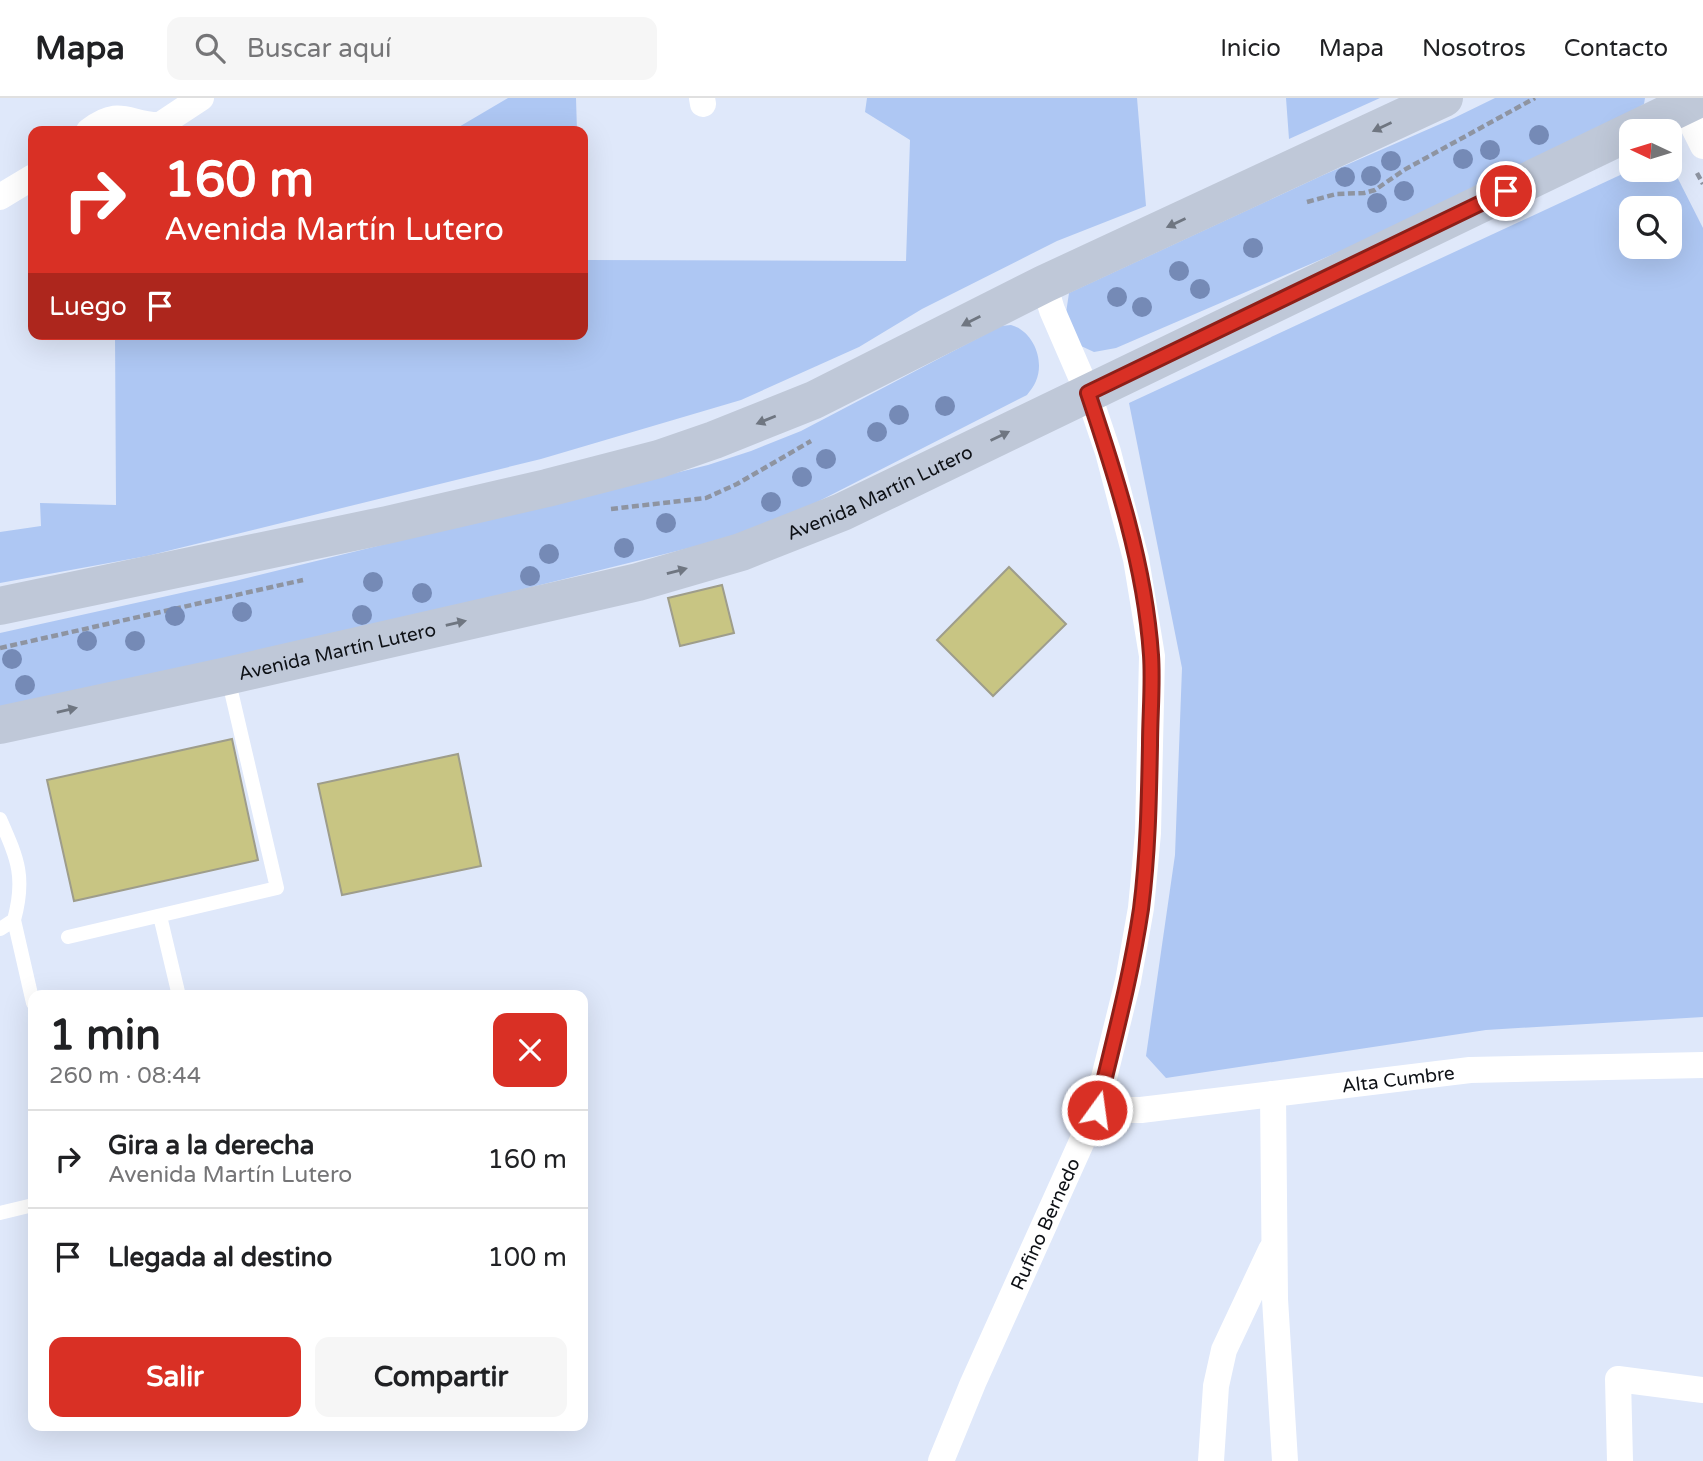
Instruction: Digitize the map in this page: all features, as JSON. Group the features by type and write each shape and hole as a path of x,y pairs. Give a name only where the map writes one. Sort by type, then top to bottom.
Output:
{"street":[{"path":"161,126 201,98"},
{"path":"0,606 387,525 592,478 727,436 814,400 1044,284 1444,98"},
{"path":"1688,101 1703,146"},
{"name":"Avenida Martín Lutero","path":"0,725 638,582 741,552 842,512 1688,101"},
{"path":"97,126 107,120 131,119 153,126"},
{"path":"0,197 28,180"},
{"name":"Rufino Bernedo","path":"941,1461 973,1382 1097,1110 1128,981 1141,908 1148,833 1152,656 1138,571 1108,452 1088,393 1052,310 1044,284"},
{"name":"Alta Cumbre","path":"1097,1110 1141,1110 1470,1070 1703,1065"},
{"path":"1273,1094 1273,1245 1285,1461"},
{"path":"1211,1461 1214,1411 1224,1350 1273,1245"},
{"path":"1620,1461 1618,1379 1703,1391"}],"lane":[{"path":"68,937 277,888 227,676"},
{"path":"0,818 17,858 20,890 13,920 30,990"},
{"path":"160,916 178,990"},
{"path":"0,929 13,920"},
{"path":"0,1213 28,1206"}],"shaded area":[{"path":"508,98 576,98 577,126 460,126"},
{"path":"867,98 1137,98 1146,206 1057,241 922,309 859,347 741,400 541,459 147,556 0,583 0,532 41,526 40,503 116,505 115,340 588,340 588,260 906,261 910,140 865,112"},
{"path":"1286,98 1380,98 1289,139"},
{"path":"1495,98 1645,98 1644,104 1624,116 1408,222 1116,348 1094,352 1081,346 1066,313 1069,293"},
{"path":"1619,176 1619,182 1680,182 1703,228 1703,1017 1486,1030 1166,1078 1146,1056 1175,855 1182,668 1129,403"},
{"path":"1011,325 1025,333 1038,356 1038,373 1027,395 774,524 705,544 375,626 0,709 0,633 235,581 708,465 801,431 1001,326"}],"building":[{"path":"1009,567 1066,624 993,696 937,640"},
{"path":"722,585 734,633 680,646 668,598"},
{"path":"232,739 258,860 74,901 47,780"},
{"path":"458,754 481,866 342,895 318,784"}],"route":[{"path":"1097,1110 1128,981 1141,908 1148,833 1152,656 1125,511 1088,393 1506,191"}]}
